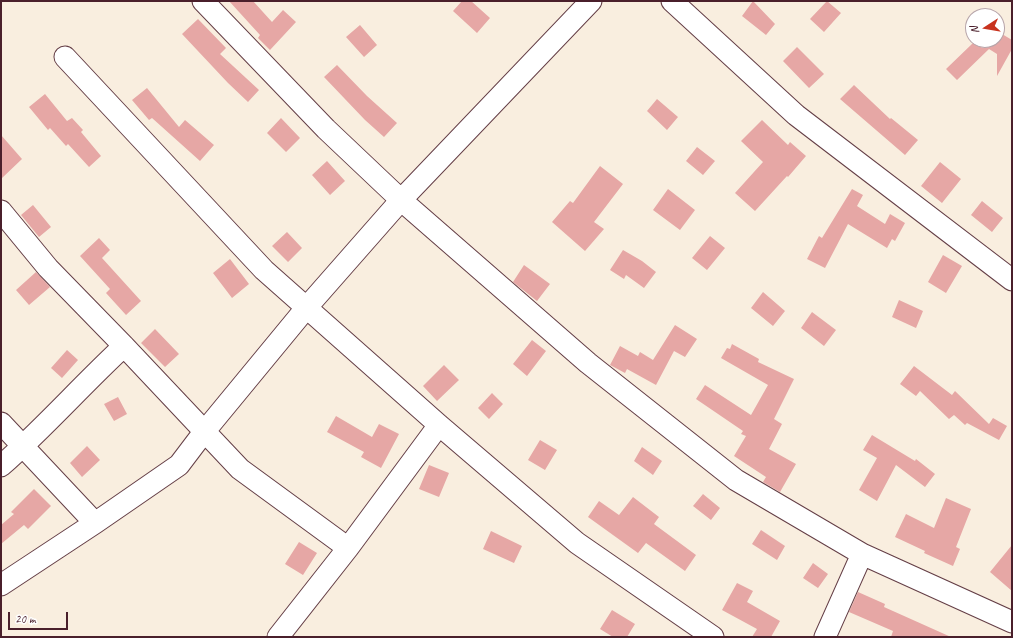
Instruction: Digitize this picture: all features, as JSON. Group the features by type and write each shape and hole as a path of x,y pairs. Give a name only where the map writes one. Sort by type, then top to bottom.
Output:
{"street":[{"path":"203,1 326,129 401,200 588,363 736,480 862,554 1012,622"},
{"path":"1,584 95,523 179,465 204,432 307,307 401,200 591,1"},
{"path":"672,1 796,115 1012,280"},
{"path":"65,56 264,270 439,425 577,543 713,637"},
{"path":"1,211 48,268 240,469 348,548"},
{"path":"1,466 23,447 95,372 124,346"},
{"path":"1,423 95,523"},
{"path":"278,637 348,548 439,425"},
{"path":"825,637 862,554"}],"building":[{"path":"229,1 253,1 272,22 283,10 296,22 270,50 258,38 260,35"},
{"path":"462,1 471,1 490,18 477,33 453,11"},
{"path":"753,1 775,24 766,35 742,16"},
{"path":"827,1 841,13 824,32 810,19"},
{"path":"198,19 226,48 220,54 259,90 248,102 182,34"},
{"path":"360,25 377,45 364,57 346,37"},
{"path":"1005,36 1012,40 1012,49 997,76 997,54 989,49 957,80 946,69 968,48 1005,48"},
{"path":"797,47 824,74 809,88 783,61"},
{"path":"337,65 367,96 397,123 384,137 365,120 324,77"},
{"path":"854,85 890,119 891,118 918,140 905,155 840,99"},
{"path":"147,88 179,127 185,120 214,145 200,161 152,118 149,120 132,100"},
{"path":"45,94 67,121 72,118 83,130 81,132 101,156 89,167 68,144 66,146 50,128 48,130 29,107"},
{"path":"657,99 678,117 667,130 647,111"},
{"path":"281,118 300,138 286,152 267,133"},
{"path":"762,120 788,145 790,142 806,156 755,211 735,193 763,162 741,141"},
{"path":"1,135 22,159 1,179"},
{"path":"697,147 715,161 703,175 686,161"},
{"path":"327,161 345,181 330,195 312,175"},
{"path":"940,162 961,179 942,203 921,186"},
{"path":"600,166 623,184 594,222 604,229 585,251 552,222 570,201 573,203"},
{"path":"668,189 695,210 680,230 653,210"},
{"path":"852,189 863,195 857,206 885,224 890,214 905,223 895,241 892,239 887,248 848,224 825,268 807,259 819,236 822,238"},
{"path":"982,201 1003,218 992,232 971,215"},
{"path":"33,205 51,227 39,237 21,215"},
{"path":"287,232 302,248 288,262 272,246"},
{"path":"710,236 725,248 707,270 692,258"},
{"path":"99,238 110,250 102,258 141,301 126,315 106,293 110,289 80,256"},
{"path":"623,250 642,261 656,272 644,288 626,275 624,279 610,270"},
{"path":"943,255 962,266 946,293 928,282"},
{"path":"230,259 249,284 232,298 213,273"},
{"path":"524,265 550,284 537,301 513,282"},
{"path":"36,272 50,287 29,305 16,290"},
{"path":"763,292 785,311 773,326 751,308"},
{"path":"899,300 923,311 916,328 892,317"},
{"path":"812,312 836,330 824,346 801,328"},
{"path":"675,325 697,339 685,357 674,351 656,385 627,369 625,373 610,365 620,346 638,356 640,352 653,360"},
{"path":"155,329 179,354 165,367 141,343"},
{"path":"532,340 546,351 527,376 513,364"},
{"path":"732,344 759,359 758,362 794,379 774,419 782,424 769,449 796,464 780,492 763,482 766,477 734,456 746,436 741,434 743,431 696,399 705,385 751,415 768,385 721,358 727,348 730,349"},
{"path":"67,350 78,360 62,378 51,368"},
{"path":"444,365 459,380 437,401 423,386"},
{"path":"914,366 952,395 955,391 989,424 993,418 1007,426 999,440 967,423 965,425 954,415 949,419 920,391 916,396 900,384"},
{"path":"492,393 503,404 489,419 478,408"},
{"path":"118,397 127,414 114,421 104,404"},
{"path":"336,416 372,437 379,424 399,434 381,468 361,457 364,452 327,432"},
{"path":"872,435 915,461 916,459 935,474 925,487 896,465 877,501 859,490 877,458 863,450"},
{"path":"540,440 557,450 545,470 528,460"},
{"path":"87,446 100,460 82,477 70,463"},
{"path":"642,447 662,461 653,475 634,461"},
{"path":"429,465 449,473 439,497 419,489"},
{"path":"34,489 51,506 28,529 24,525 1,544 1,525 14,514 11,512"},
{"path":"703,494 720,508 711,520 693,506"},
{"path":"633,497 659,517 654,524 696,555 685,571 646,543 638,553 588,517 599,501 619,515"},
{"path":"946,498 971,509 956,547 960,549 953,566 924,553 925,551 895,537 906,514 934,528"},
{"path":"761,530 785,546 777,560 752,544"},
{"path":"491,531 522,546 514,563 483,549"},
{"path":"299,542 317,553 303,575 285,564"},
{"path":"1012,545 1012,591 990,572"},
{"path":"813,563 828,574 818,588 803,578"},
{"path":"737,583 753,591 747,602 780,621 771,637 752,637 757,629 722,610"},
{"path":"858,592 885,604 884,607 951,637 891,637 893,631 849,612"},
{"path":"612,610 635,624 627,637 613,637 600,629"}]}
